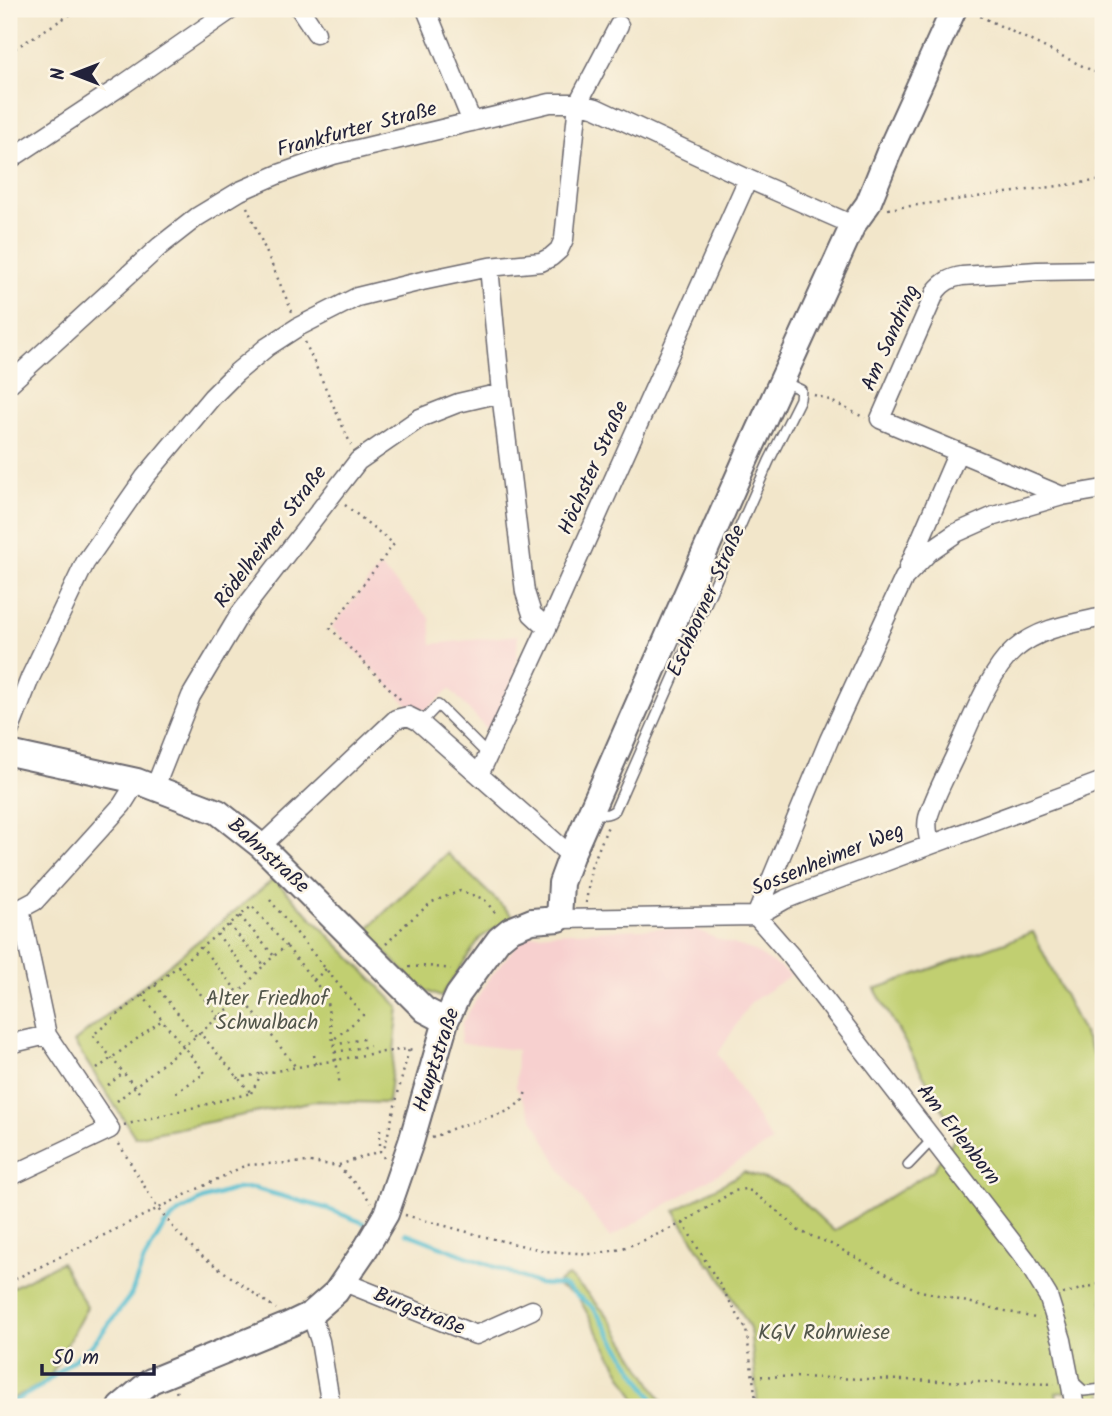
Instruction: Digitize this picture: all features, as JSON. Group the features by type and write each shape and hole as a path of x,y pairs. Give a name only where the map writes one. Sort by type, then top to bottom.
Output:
{"street":[{"path":"9,160 232,9"},
{"path":"300,9 316,33"},
{"path":"426,9 472,122"},
{"name":"Eschborner Straße","path":"559,919 561,883 571,856 603,810 791,385 829,279 853,225 867,204 954,9"},
{"path":"9,732 30,678 85,563 145,477 212,397 236,373 267,347 298,327 357,297 489,267 541,262 559,250 564,239 578,103 619,25"},
{"name":"Frankfurter Straße","path":"9,384 160,246 197,217 240,191 333,155 550,103 578,103 596,108 853,225"},
{"name":"Eschborner Straße","path":"853,225 855,209 868,180 888,152"},
{"name":"Höchster Straße","path":"479,775 748,179"},
{"path":"489,267 525,592 532,614 547,628"},
{"name":"Am Sandring","path":"1062,496 880,419 936,291 943,283 962,276 1103,270"},
{"name":"Rödelheimer Straße","path":"14,910 36,901 122,805 146,784 191,696 240,614 358,461 420,418 458,403 501,393"},
{"path":"756,916 829,740 958,453"},
{"path":"904,578 930,551 956,533 994,516 1062,496 1103,489"},
{"path":"930,844 927,834 928,819 936,797 990,683 1006,658 1015,649 1044,631 1103,617"},
{"path":"261,846 396,719 414,720 571,856"},
{"name":"Bahnstraße","path":"9,753 146,784 218,812 261,846 425,1010 446,1021"},
{"name":"Sossenheimer Weg","path":"559,919 756,916 786,899 1103,781"},
{"path":"9,1177 110,1129 47,1035 14,910"},
{"name":"Am Erlenborn","path":"756,916 791,956 1026,1260 1048,1296 1062,1340 1063,1381 1075,1407"},
{"name":"Hauptstraße","path":"386,1214 411,1142 446,1021 458,995 499,939 510,930 532,920 559,919"},
{"path":"9,1044 47,1035"},
{"name":"Burgstraße","path":"301,1319 330,1298 344,1282 386,1214"},
{"name":"Burgstraße","path":"344,1282 476,1335 532,1310"},
{"path":"120,1407 151,1381 301,1319 320,1341 331,1407"}],"lane":[{"path":"414,720 438,705 488,755"},
{"path":"908,1165 932,1140"},
{"path":"1063,1381 1084,1391 1103,1389"}],"path":[{"path":"9,52 79,9"},
{"path":"965,9 1103,76"},
{"path":"867,204 883,209 1103,180"},
{"path":"791,385 870,420 880,419"},
{"path":"331,494 394,544 330,628 407,706 414,720"},
{"path":"584,919 603,810"},
{"path":"379,963 407,923 432,902 460,891 484,900 510,930"},
{"path":"270,900 363,1015 333,1040"},
{"path":"139,1092 93,1035 252,906 326,996 340,1086"},
{"path":"240,916 274,956"},
{"path":"229,925 264,965"},
{"path":"217,934 252,977"},
{"path":"117,1101 219,1017 240,995 252,977 286,946"},
{"path":"201,947 296,1068"},
{"path":"379,963 428,966 473,973"},
{"path":"178,966 219,1017"},
{"path":"314,980 326,969"},
{"path":"155,985 251,1093"},
{"path":"142,995 205,1073 175,1093"},
{"path":"97,1069 162,1020"},
{"path":"334,1045 368,1038"},
{"path":"335,1052 370,1046"},
{"path":"237,1078 409,1049 436,1056"},
{"path":"9,1282 246,1165 310,1162 338,1166 380,1151 385,1146 409,1049"},
{"path":"314,1055 316,1064"},
{"path":"108,1084 123,1073"},
{"path":"262,1073 251,1093 110,1129 158,1209 199,1254 280,1311 301,1319"},
{"path":"432,1138 454,1128 509,1111 523,1100 527,1089"},
{"path":"338,1166 373,1206 386,1214 409,1215 545,1251 593,1254 640,1242 683,1223 734,1191 745,1189 786,1218 799,1231 831,1244 917,1290 1044,1320"},
{"path":"683,1223 746,1329 757,1407"},
{"path":"1063,1294 1103,1283"},
{"path":"754,1376 1063,1381"}],"shaded area":[{"path":"380,567 430,618 432,644 518,635 516,671 490,733 450,689 419,716 332,627"},
{"path":"691,927 752,950 791,975 750,1003 718,1054 772,1142 610,1238 561,1170 516,1087 517,1050 460,1043 462,1023 488,980 524,936"}],"green space":[{"path":"447,853 514,917 480,938 441,997 421,989 365,931"},
{"name":"Alter Friedhof Schwalbach","path":"274,879 399,1007 388,1103 314,1101 135,1137 74,1042"},
{"name":"KGV Rohrwiese","path":"1033,932 1103,1073 1103,1407 1085,1407 1081,1391 1056,1393 1059,1407 758,1407 750,1328 713,1265 709,1265 675,1211 744,1172 786,1186 834,1231 933,1170 957,1135 875,989"},
{"path":"61,1262 87,1307 47,1382 9,1400 9,1289"},
{"path":"568,1276 609,1317 666,1407 640,1407 577,1295 554,1285"}],"waterway":[{"path":"9,1404 41,1386 93,1344 131,1295 144,1260 164,1226 179,1212 203,1199 236,1189 253,1188 325,1208 364,1223"},
{"path":"406,1233 539,1284 563,1285 593,1307 658,1407"}]}
